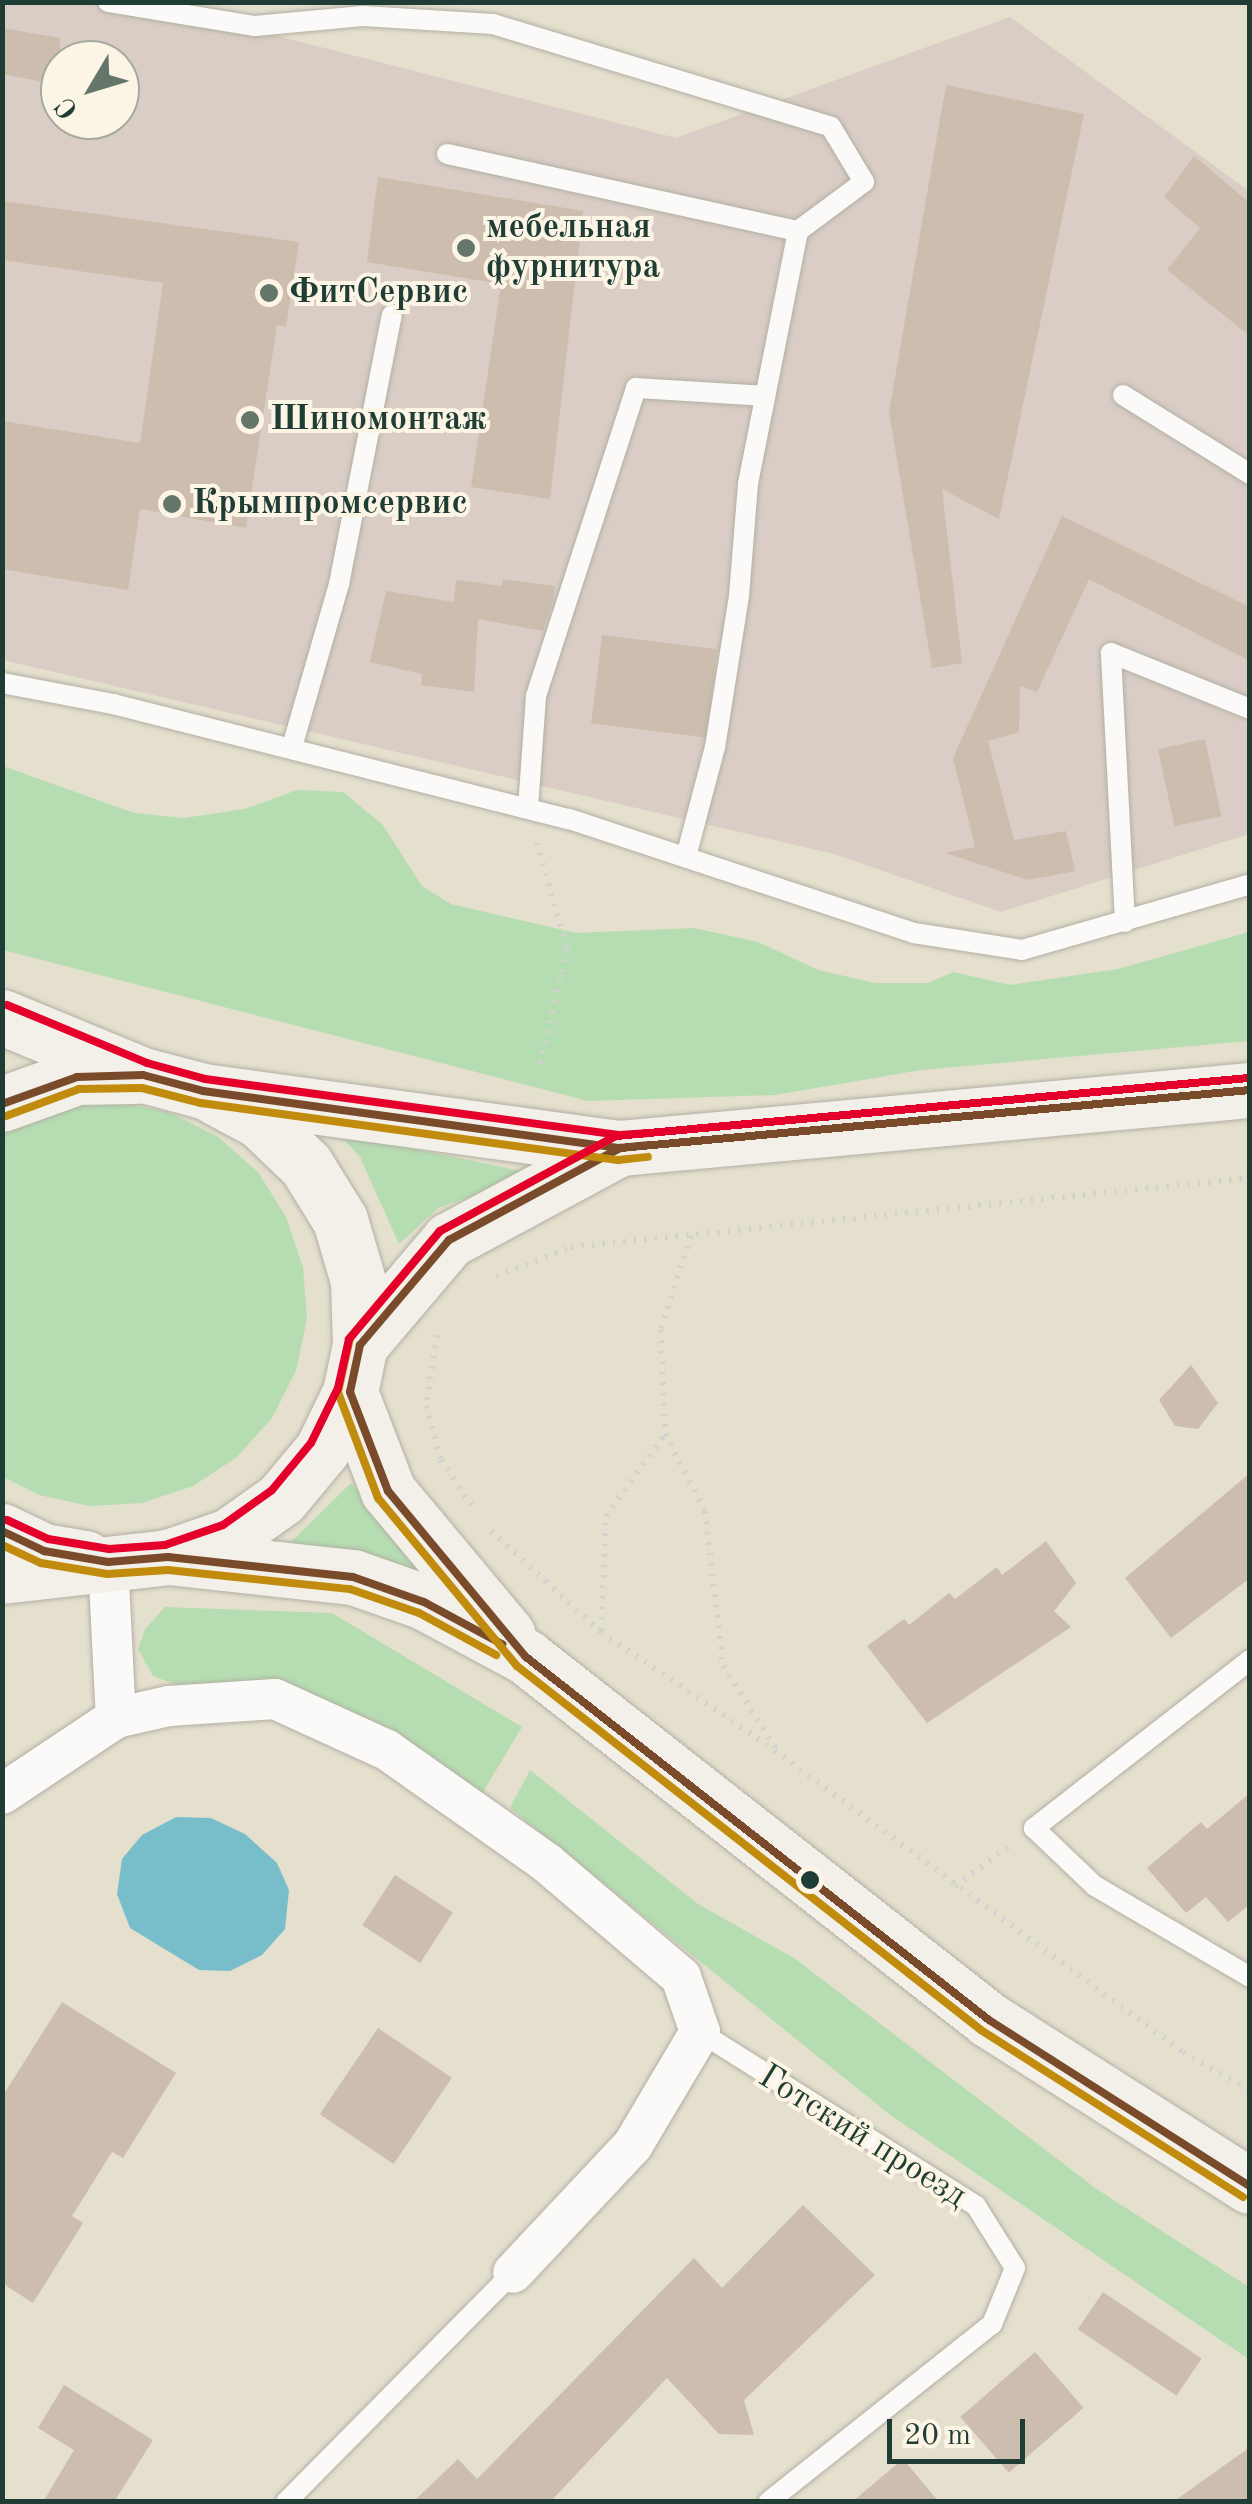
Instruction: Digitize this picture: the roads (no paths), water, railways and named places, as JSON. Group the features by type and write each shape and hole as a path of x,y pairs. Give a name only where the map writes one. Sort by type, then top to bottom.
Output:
{"main road":[{"path":"2,1016 143,1075 203,1090 620,1148 1250,1090"},
{"path":"2,1104 77,1077 143,1075"},
{"path":"203,1090 260,1121 306,1165 340,1220 358,1281 355,1368 388,1491 526,1656"},
{"path":"168,1557 229,1536 282,1499 322,1450 355,1368 449,1240 620,1148"},
{"path":"2,1531 44,1551 108,1562"},
{"path":"2,1576 168,1557 353,1577 424,1602 526,1656 989,2020 1250,2186"}],"street":[{"path":"108,1562 116,1718"},
{"path":"2,1794 116,1718 169,1706 275,1699 387,1750 546,1863 681,1976 700,2032 634,2145 513,2273"}],"lane":[{"path":"108,2 255,26 364,16 493,24 831,127 864,182 798,231 765,396 715,747 686,856"},
{"path":"447,154 798,231"},
{"path":"292,747 340,584 392,314"},
{"path":"528,808 536,696 636,388 765,396"},
{"path":"1123,395 1250,474"},
{"path":"1125,922 1110,654 1250,709"},
{"path":"2,683 292,747 528,808 686,856 914,933 1022,950 1250,884"},
{"path":"1250,1660 1034,1828 1095,1886 1250,1976"},
{"name":"Готский проезд","path":"700,2032 976,2206 1015,2268 992,2324 768,2502"},
{"path":"286,2502 513,2273"}],"water":[{"path":"176,1817 211,1818 245,1834 277,1863 289,1890 285,1929 262,1955 230,1971 199,1970 130,1928 117,1894 122,1859 142,1835"}],"place":[{"name":"мебельная фурнитура","path":"466,248"},
{"name":"ФитСервис","path":"269,293"},
{"name":"Шиномонтаж","path":"250,420"},
{"name":"Крымпромсервис","path":"172,504"}]}
